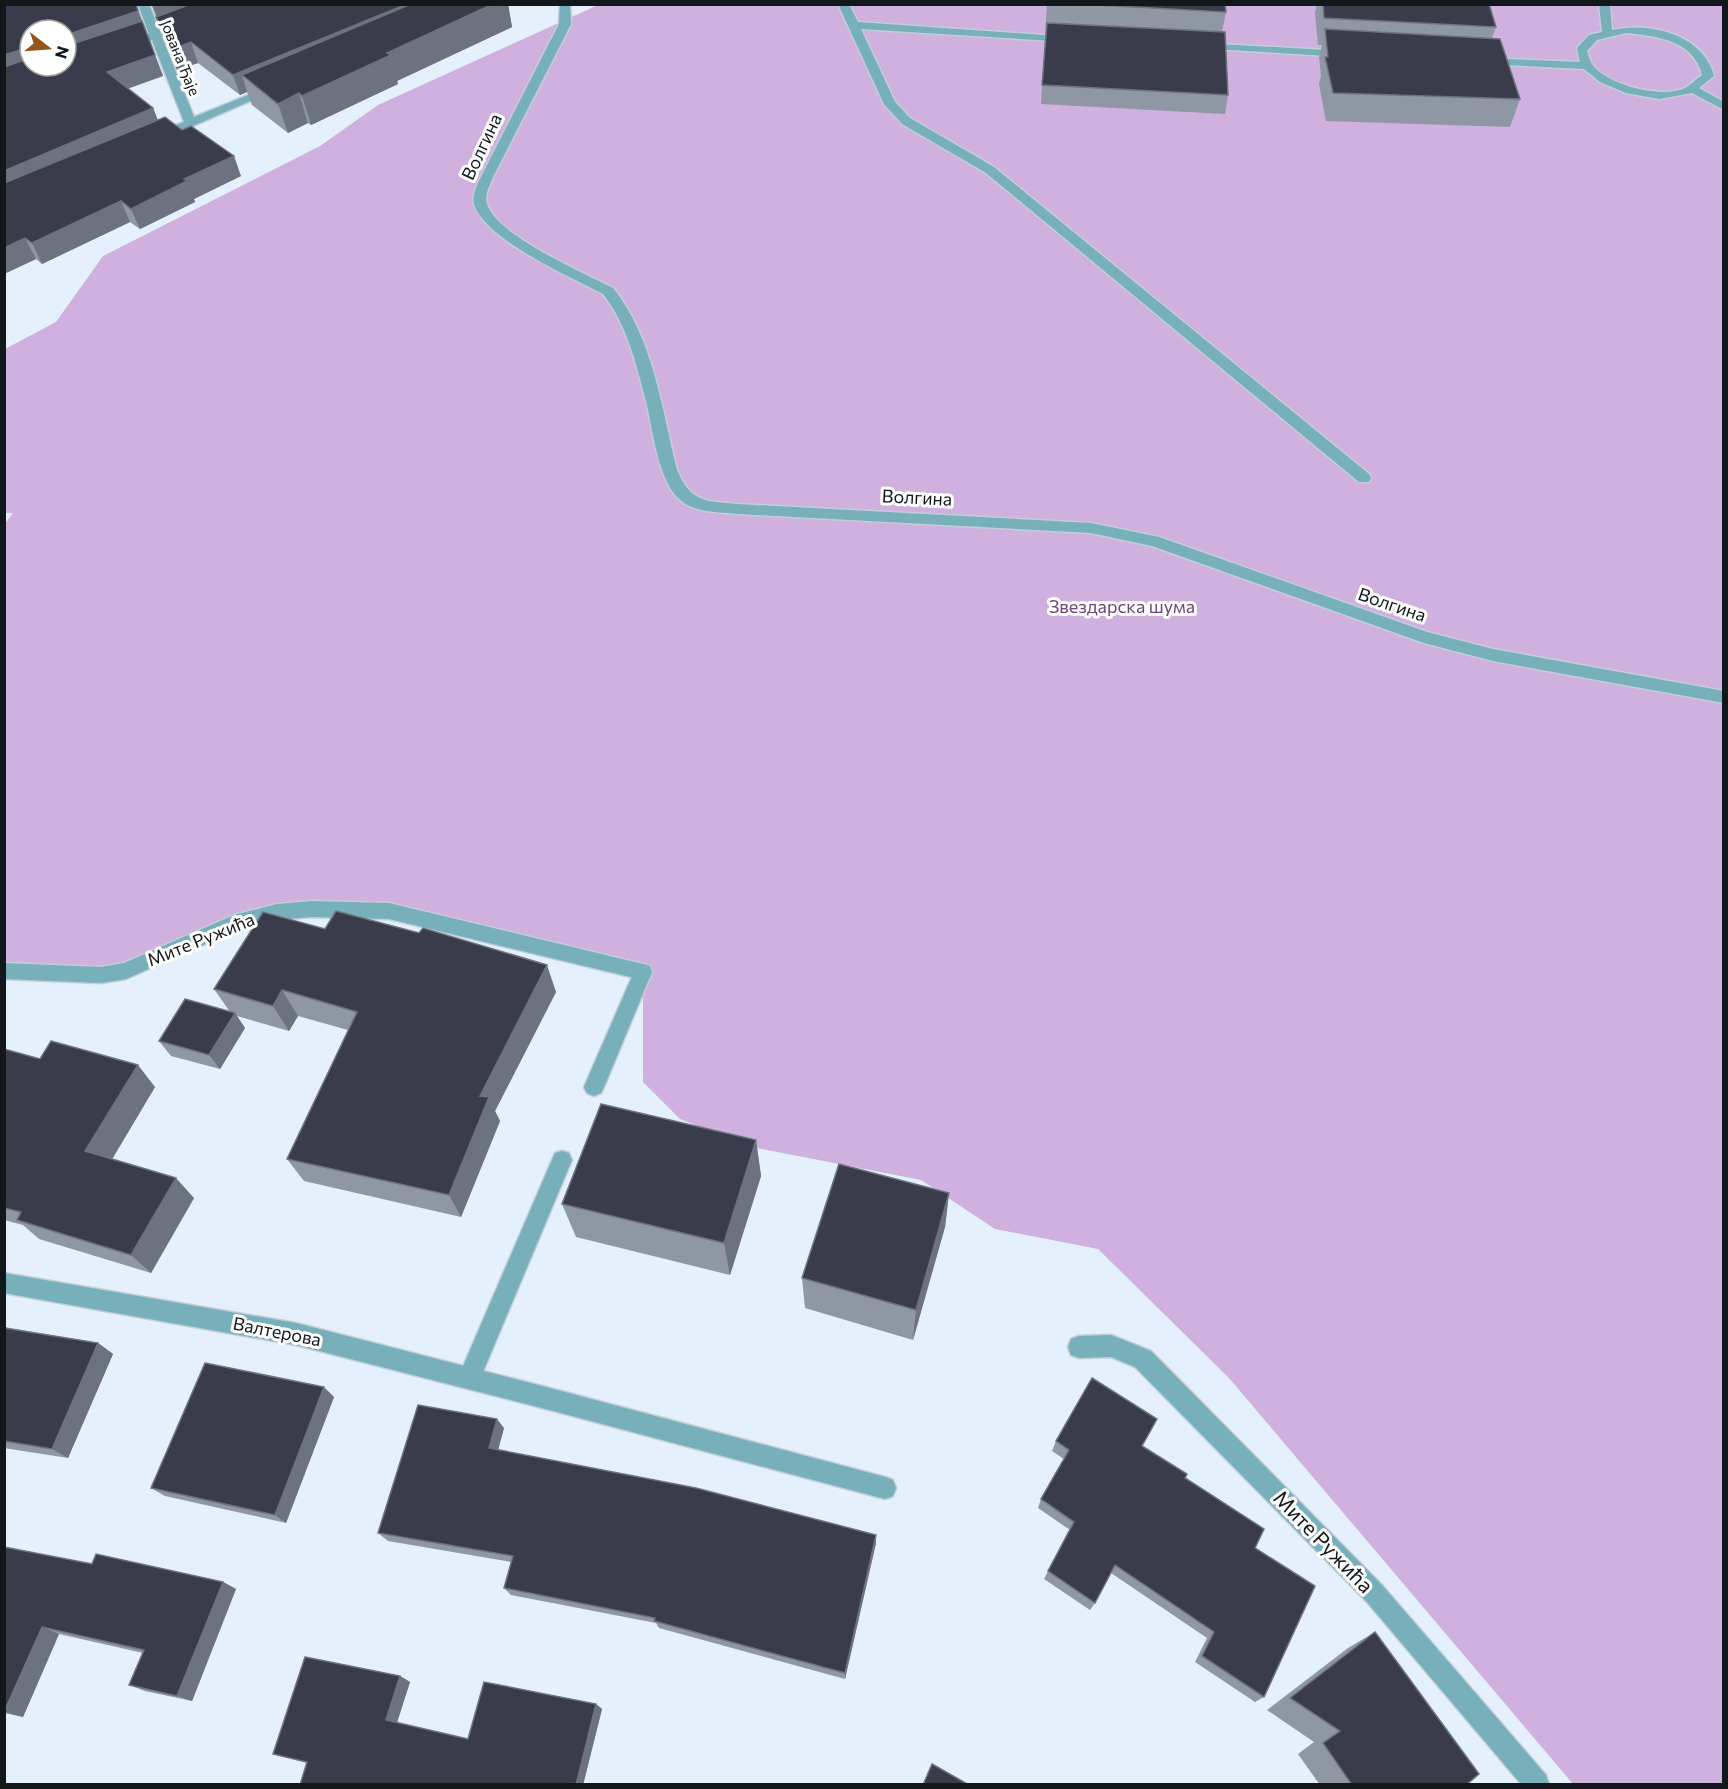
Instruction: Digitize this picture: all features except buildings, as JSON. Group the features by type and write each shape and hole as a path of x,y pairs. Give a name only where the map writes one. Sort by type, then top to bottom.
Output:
{"street":[{"name":"Јована Ђаје","path":"143,4 190,123"},
{"name":"Волгина","path":"565,4 565,24 486,177 481,191 481,204 495,224 515,240 608,291 616,298 631,329 670,470 677,489 683,497 702,504 738,509 1016,523 1117,532 1154,541 1424,637 1493,655 1724,696"},
{"path":"843,4 876,78 890,104 906,121 990,170 1364,478"},
{"path":"1604,4 1606,32"},
{"path":"110,50 195,22"},
{"path":"854,25 1082,40"},
{"path":"1647,31 1686,44 1700,54 1707,65 1708,76 1701,85 1693,89 1669,95 1629,91 1603,80 1585,66 1580,55 1583,45 1592,37 1606,32 1647,31"},
{"path":"1188,45 1352,54"},
{"path":"1470,60 1585,66"},
{"path":"147,142 287,83"},
{"path":"1693,89 1724,107"},
{"name":"Мите Ружића","path":"4,971 101,975 126,970 234,922 277,912 311,909 389,911 643,972 594,1087"},
{"path":"469,1378 562,1160"},
{"name":"Валтерова","path":"4,1283 296,1334 885,1488"},
{"name":"Мите Ружића","path":"1079,1347 1111,1346 1143,1359 1374,1593 1537,1785"}],"green space":[{"name":"Звездарска шума","path":"598,5 1723,5 1723,1784 1573,1784 1229,1378 1098,1249 995,1229 921,1180 747,1146 680,1119 643,1082 643,972 389,911 274,910 126,971 5,971 4,525 13,513 5,513 5,349 56,322 103,256 320,146 378,105"}]}
